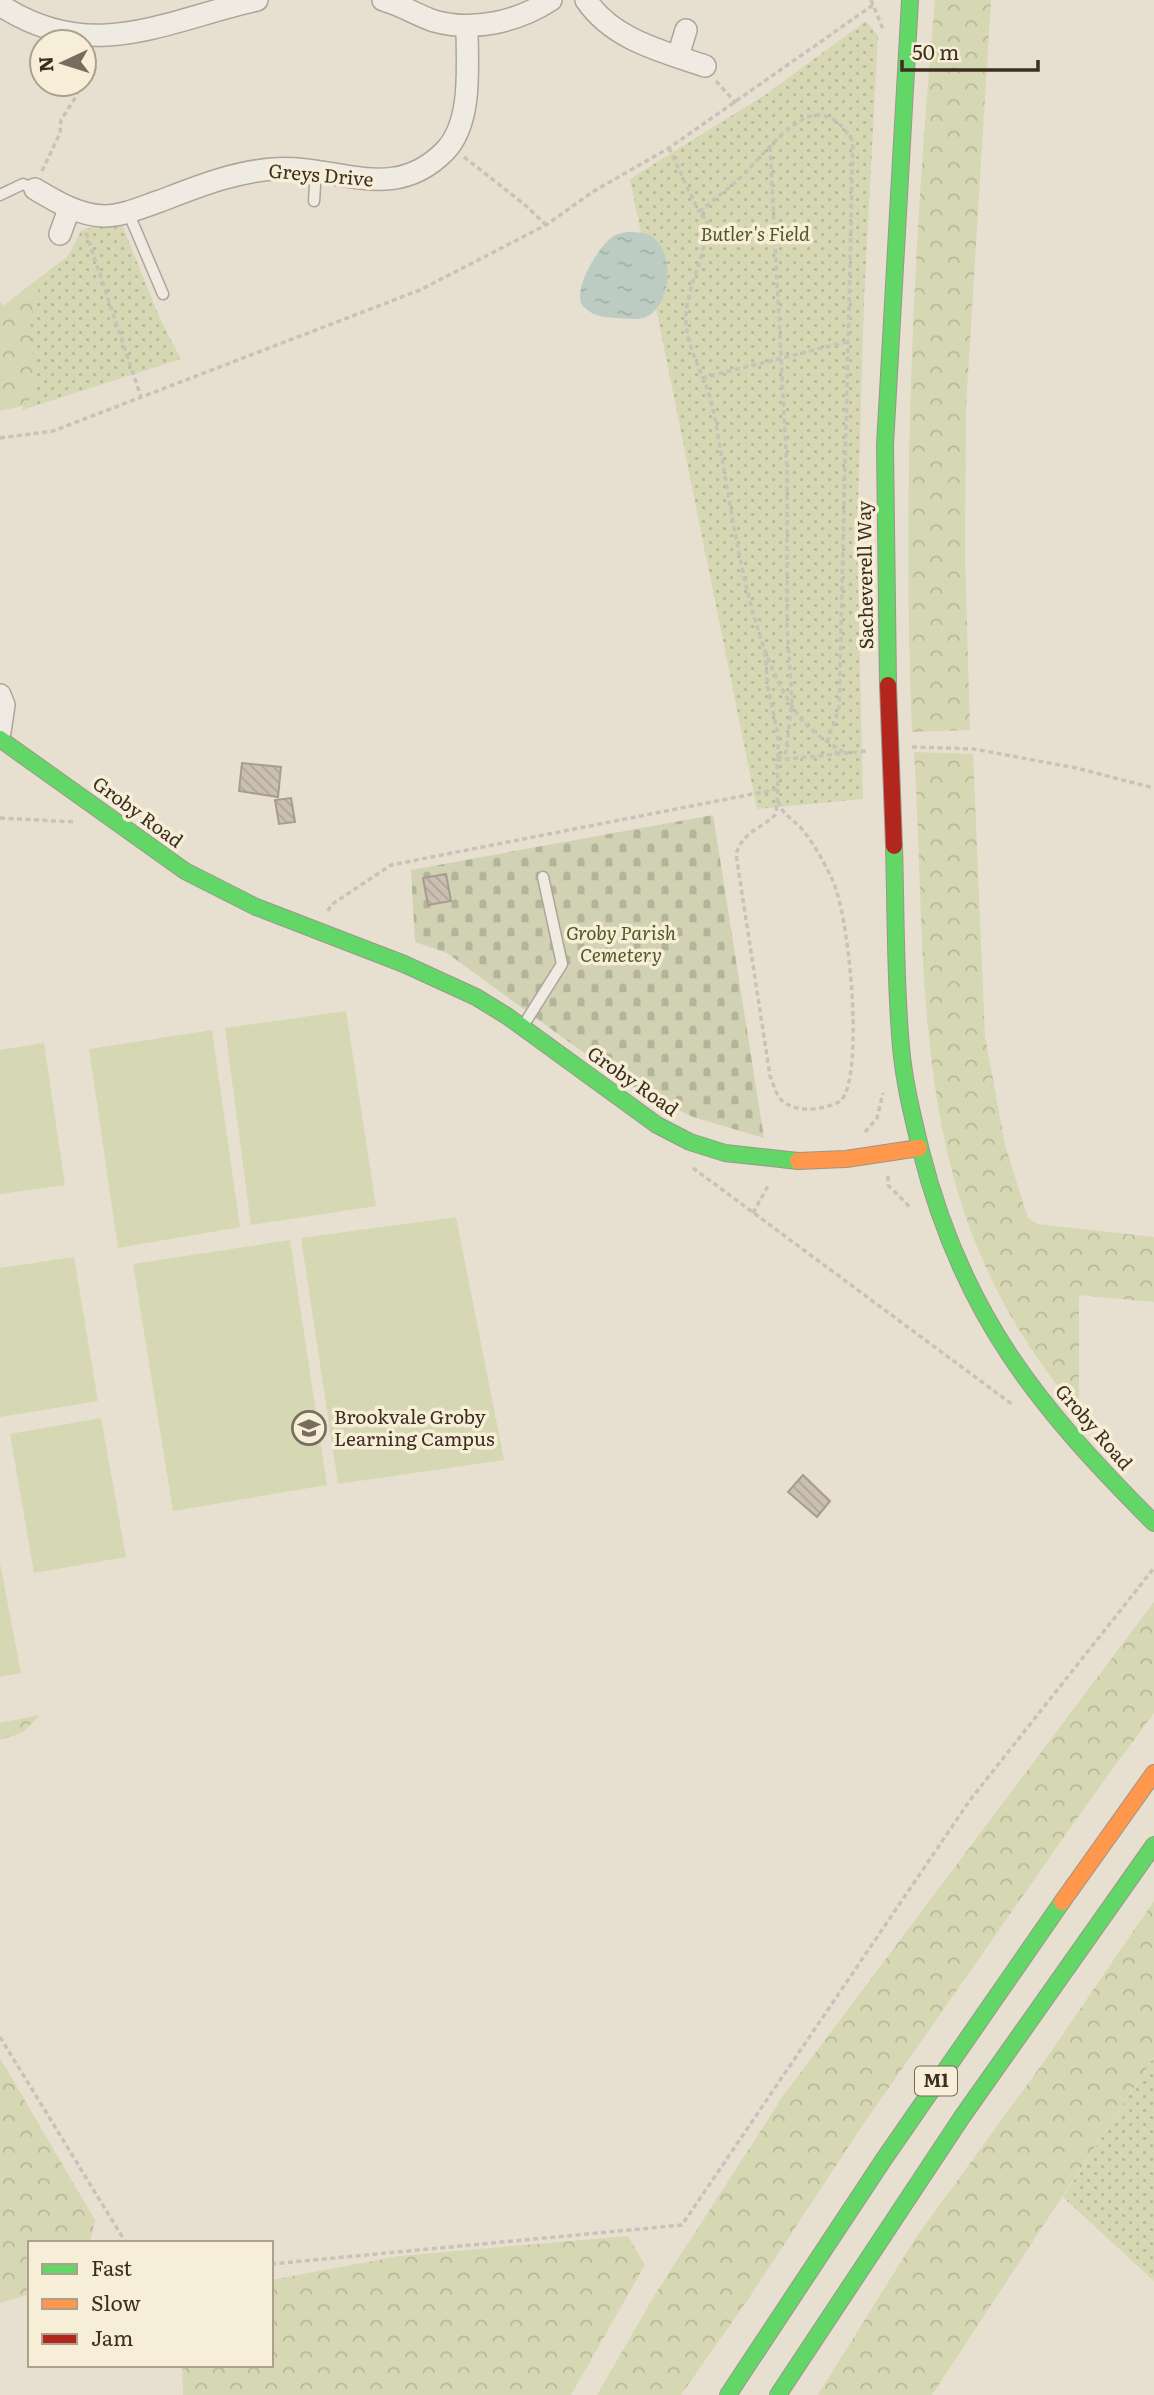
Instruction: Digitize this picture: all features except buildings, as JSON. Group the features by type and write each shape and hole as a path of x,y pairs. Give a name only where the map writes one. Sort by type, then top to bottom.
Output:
{"main road":[{"name":"Sacheverell Way","path":"910,0 885,445 889,746 901,1048 919,1148"},
{"name":"Groby Road","path":"0,739 186,872 318,933 430,975 478,998 659,1127 723,1153 782,1161 822,1162 919,1148 936,1207 966,1282 995,1331 1049,1408 1105,1475 1154,1523"},
{"name":"M1","path":"728,2395 849,2208 1024,1953 1154,1773"},
{"name":"M1","path":"778,2395 890,2222 1069,1961 1154,1845"}],"street":[{"path":"0,5 18,17 51,28 81,35 110,36 144,33 257,0"},
{"path":"383,0 433,20 467,28 537,9 551,0"},
{"path":"586,0 611,28 705,66"},
{"path":"449,145 458,129 467,85 467,28"},
{"path":"678,56 687,30"},
{"name":"Greys Drive","path":"77,211 106,216 128,212 218,179 258,170 316,170 390,181 409,177 449,145"},
{"path":"35,189 77,211 60,234"},
{"path":"0,695 4,705 0,732"}],"lane":[{"path":"314,201 316,170"},
{"path":"0,195 23,184 35,189"},
{"path":"128,212 163,294"},
{"path":"522,1028 562,964 543,877"}],"path":[{"path":"0,438 53,431 420,290 546,225 594,191 669,148 736,103 872,3 884,32"},
{"path":"705,66 702,74 716,82 736,103"},
{"path":"35,189 60,133 61,120 75,98"},
{"path":"699,212 739,179 796,124 815,114 833,119 848,132 853,142 839,708 827,742"},
{"path":"449,145 524,204 546,225"},
{"path":"770,147 781,359 792,702 786,752 777,760"},
{"path":"669,148 699,212 707,220 708,236 687,310 686,326 711,402 726,489 764,647 768,688 778,734 776,814 752,828 740,840 736,854 770,1076 779,1097 788,1106 818,1109 841,1101 849,1086 852,1035 850,953 835,883 801,828 781,813 778,800"},
{"path":"77,211 141,397"},
{"path":"702,378 846,342"},
{"path":"764,647 803,721 827,742 845,753"},
{"path":"889,746 974,749 1076,768 1154,788"},
{"path":"777,760 869,750 870,763"},
{"path":"318,933 331,905 391,865 778,789"},
{"path":"0,818 80,822"},
{"path":"859,1138 877,1118 882,1105 883,1081"},
{"path":"753,1213 782,1161"},
{"path":"687,1164 1024,1413"},
{"path":"273,2264 682,2225 970,1800 1154,1568"},
{"path":"0,2037 125,2241"}],"green space":[{"path":"935,0 991,0 966,407 965,556 970,730 912,732 909,457 915,274"},
{"name":"Butler's Field","path":"866,21 878,36 864,299 857,539 863,799 757,809 630,179 765,95"},
{"path":"122,225 160,319 181,359 22,410 26,384 3,306 68,256 81,231 91,227"},
{"path":"42,276 30,321 36,394 22,406 0,411 0,301 3,306"},
{"path":"914,752 973,754 985,1036 1005,1145 1028,1218 1037,1224 1154,1237 1154,1302 1079,1295 1079,1412 1023,1336 982,1258 954,1179 937,1099 927,1016"},
{"name":"Groby Parish Cemetery","path":"713,815 764,1138 693,1117 628,1085 447,953 415,942 411,870"},
{"path":"346,1011 376,1206 251,1225 225,1028"},
{"path":"212,1030 240,1227 118,1248 89,1049"},
{"path":"44,1043 65,1185 0,1194 0,1050"},
{"path":"456,1217 504,1460 338,1484 301,1238"},
{"path":"290,1240 327,1485 173,1511 133,1264"},
{"path":"74,1257 98,1401 0,1417 0,1268"},
{"path":"101,1418 126,1557 34,1573 10,1434"},
{"path":"0,1563 21,1673 0,1677"},
{"path":"1154,1602 1154,1713 1087,1804 862,2126 749,2298 681,2395 597,2395 654,2296 783,2096"},
{"path":"40,1715 22,1733 0,1740 0,1723"},
{"path":"1154,1901 1154,2057 932,2395 818,2395 915,2239 1048,2056"},
{"path":"1154,2057 1154,2281 1063,2197"},
{"path":"0,2058 95,2220 90,2241 28,2241 28,2295 0,2303"},
{"path":"628,2236 645,2265 571,2395 183,2395 182,2367 273,2367 273,2280 399,2256"}],"water":[{"path":"627,232 647,234 658,242 667,265 665,291 653,312 643,318 597,315 582,305 580,298 584,279 606,242"}],"traffic: fast":[{"path":"888,685 885,445 910,0"},
{"path":"0,739 185,871 256,907 404,964 476,997 507,1016 657,1125 690,1142 725,1153 798,1161"},
{"path":"894,846 902,1060 918,1138 938,1209 958,1262 1009,1355 1040,1397 1074,1439 1154,1523"},
{"path":"778,2395 962,2117 1154,1845"},
{"path":"728,2395 884,2159 1062,1902"}],"traffic: slow":[{"path":"798,1161 846,1159 919,1148"},
{"path":"1062,1902 1154,1773"}],"traffic: jam":[{"path":"888,685 894,846"}],"place":[{"name":"Brookvale Groby Learning Campus","path":"309,1428"}]}
